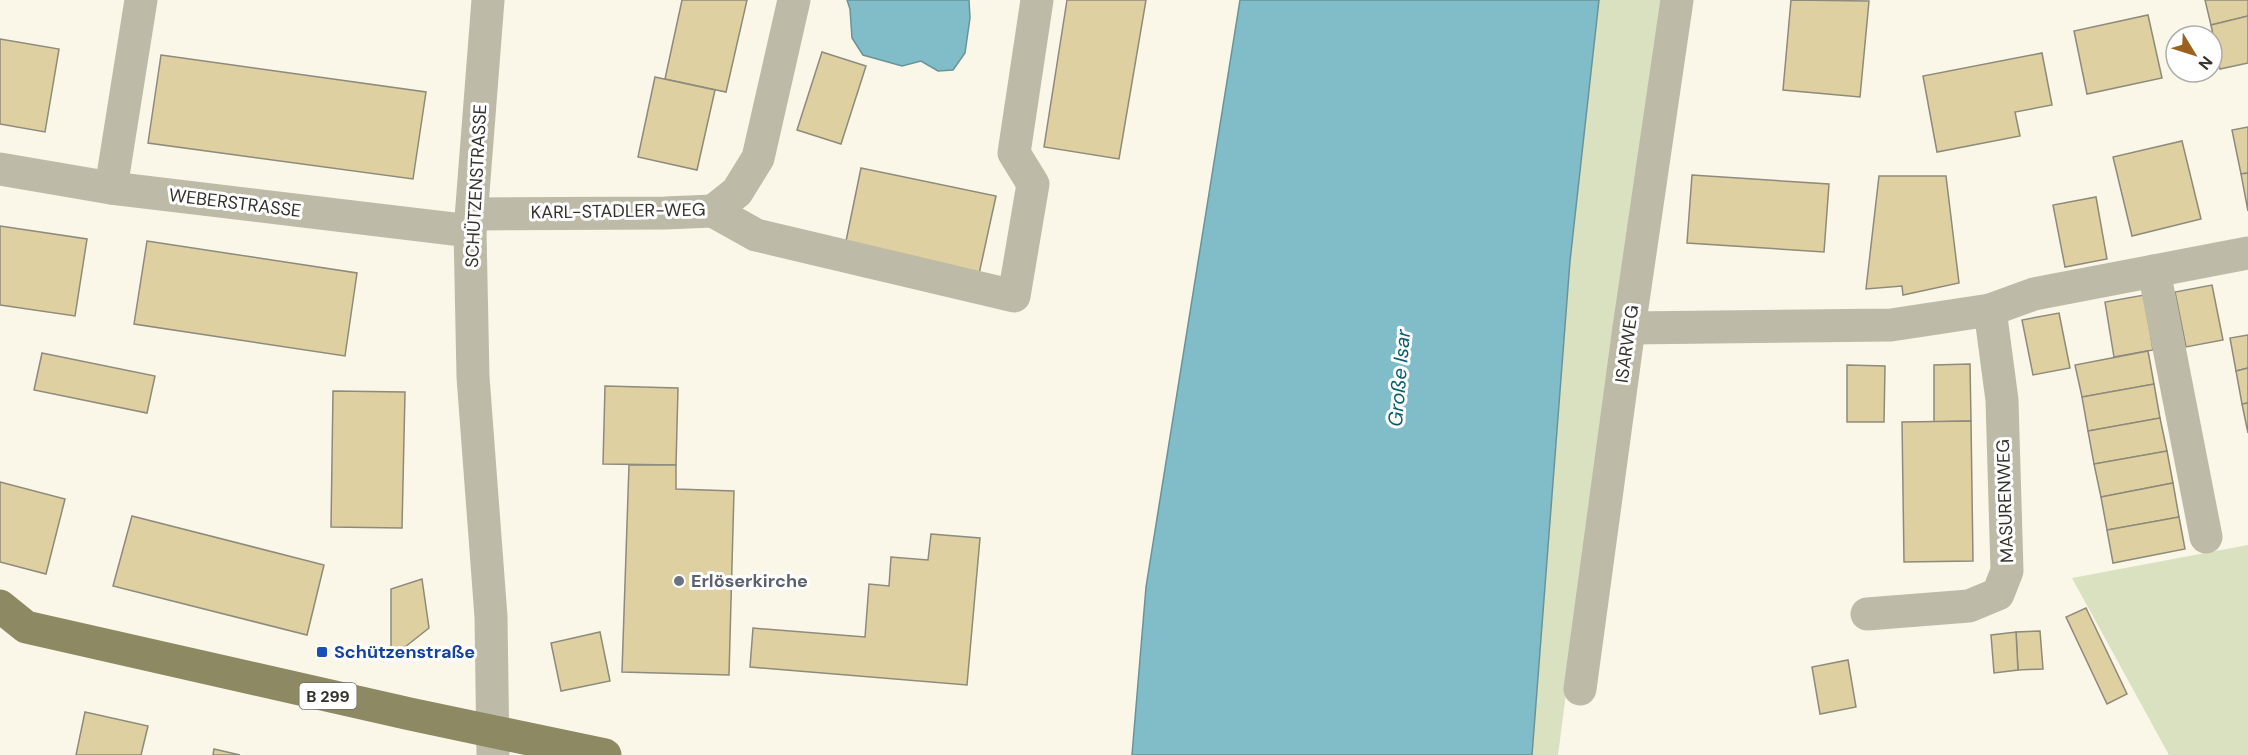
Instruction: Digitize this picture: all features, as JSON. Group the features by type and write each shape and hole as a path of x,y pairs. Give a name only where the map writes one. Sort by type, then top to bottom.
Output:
{"main road":[{"name":"B 299","path":"0,606 13,631 493,744 604,755"}],"street":[{"path":"111,188 141,0"},
{"name":"SCHÜTZENSTRASSE","path":"488,0 471,223 473,376 491,617 493,744"},
{"name":"KARL-STADLER-WEG","path":"471,223 713,210 737,192 758,158 794,0"},
{"path":"713,210 756,235 1014,296 1033,184 1014,153 1037,0"},
{"name":"ISARWEG","path":"1580,689 1629,328 1677,0"},
{"name":"WEBERSTRASSE","path":"0,169 111,188 471,223"},
{"path":"1629,328 1819,314 1891,325 1990,310 2034,294 2248,253"},
{"path":"2154,271 2206,537"},
{"name":"MASURENWEG","path":"1867,614 1969,606 1998,594 2007,571 2002,400 1990,310"}],"green space":[{"path":"1599,0 1661,0 1609,366 1558,755 1532,755 1570,261"},
{"path":"2248,545 2248,755 2169,755 2072,578"}],"water":[{"path":"847,0 969,0 970,18 965,53 953,70 938,71 921,61 902,66 863,55 852,38 850,9"},
{"name":"Große Isar","path":"1240,0 1599,0 1570,261 1532,755 1132,755 1146,587"}],"building":[{"path":"682,0 747,0 726,92 665,79"},
{"path":"1067,0 1146,0 1119,159 1044,147"},
{"path":"1791,0 1869,1 1860,97 1783,90"},
{"path":"2205,0 2248,0 2248,16 2211,24"},
{"path":"2148,15 2162,78 2087,94 2074,31"},
{"path":"2248,16 2248,63 2224,68 2224,24 2215,24"},
{"path":"0,39 59,49 45,132 0,124"},
{"path":"822,52 866,66 841,144 797,130"},
{"path":"2042,53 2052,105 2015,112 2020,136 1937,152 1923,76"},
{"path":"161,55 426,92 413,179 148,143"},
{"path":"655,77 715,90 697,170 638,157"},
{"path":"2248,127 2248,173 2241,174 2232,130"},
{"path":"2182,141 2201,219 2132,236 2113,157"},
{"path":"861,168 996,196 979,274 845,246"},
{"path":"2248,173 2248,211 2241,174"},
{"path":"1692,175 1829,184 1824,252 1687,243"},
{"path":"1879,176 1946,176 1959,283 1903,295 1902,286 1866,289"},
{"path":"2096,197 2107,259 2065,267 2053,205"},
{"path":"0,226 87,239 75,316 0,305"},
{"path":"147,241 357,273 345,356 134,324"},
{"path":"2212,285 2223,340 2186,347 2175,292"},
{"path":"2144,295 2153,350 2114,357 2105,302"},
{"path":"2059,313 2070,368 2033,375 2022,320"},
{"path":"2248,335 2248,368 2236,371 2230,338"},
{"path":"2148,351 2154,384 2082,397 2075,365"},
{"path":"42,353 155,376 147,413 34,390"},
{"path":"1970,364 1971,421 1934,422 1934,365"},
{"path":"1847,365 1885,366 1884,422 1847,422"},
{"path":"2248,368 2248,403 2242,404 2236,371"},
{"path":"2154,384 2160,418 2088,431 2082,397"},
{"path":"605,386 678,388 676,465 603,464"},
{"path":"333,391 405,392 402,528 331,527"},
{"path":"2248,403 2248,433 2242,404"},
{"path":"2160,418 2167,451 2094,464 2088,431"},
{"path":"1971,421 1973,561 1904,562 1902,422"},
{"path":"2167,451 2173,483 2101,497 2094,464"},
{"name":"Erlöserkirche","path":"629,465 676,465 676,489 734,491 729,675 622,672"},
{"path":"0,482 65,499 46,574 0,562"},
{"path":"2173,483 2179,517 2107,530 2101,497"},
{"path":"132,516 324,565 307,635 113,586"},
{"path":"2179,517 2185,549 2113,563 2107,530"},
{"path":"931,534 980,538 967,685 750,667 753,628 865,637 869,584 889,586 891,557 928,560"},
{"path":"422,579 429,628 391,658 391,589"},
{"path":"2086,608 2127,694 2107,704 2066,617"},
{"path":"2040,631 2043,669 2018,670 2016,632"},
{"path":"600,632 610,681 561,691 551,643"},
{"path":"2016,632 2018,670 1994,673 1991,635"},
{"path":"1848,660 1856,707 1820,714 1812,667"},
{"path":"85,712 148,726 141,755 76,755"},
{"path":"214,749 240,755 213,755"}],"place":[{"name":"Erlöserkirche","path":"679,581"},
{"name":"Schützenstraße","path":"322,652"}]}
